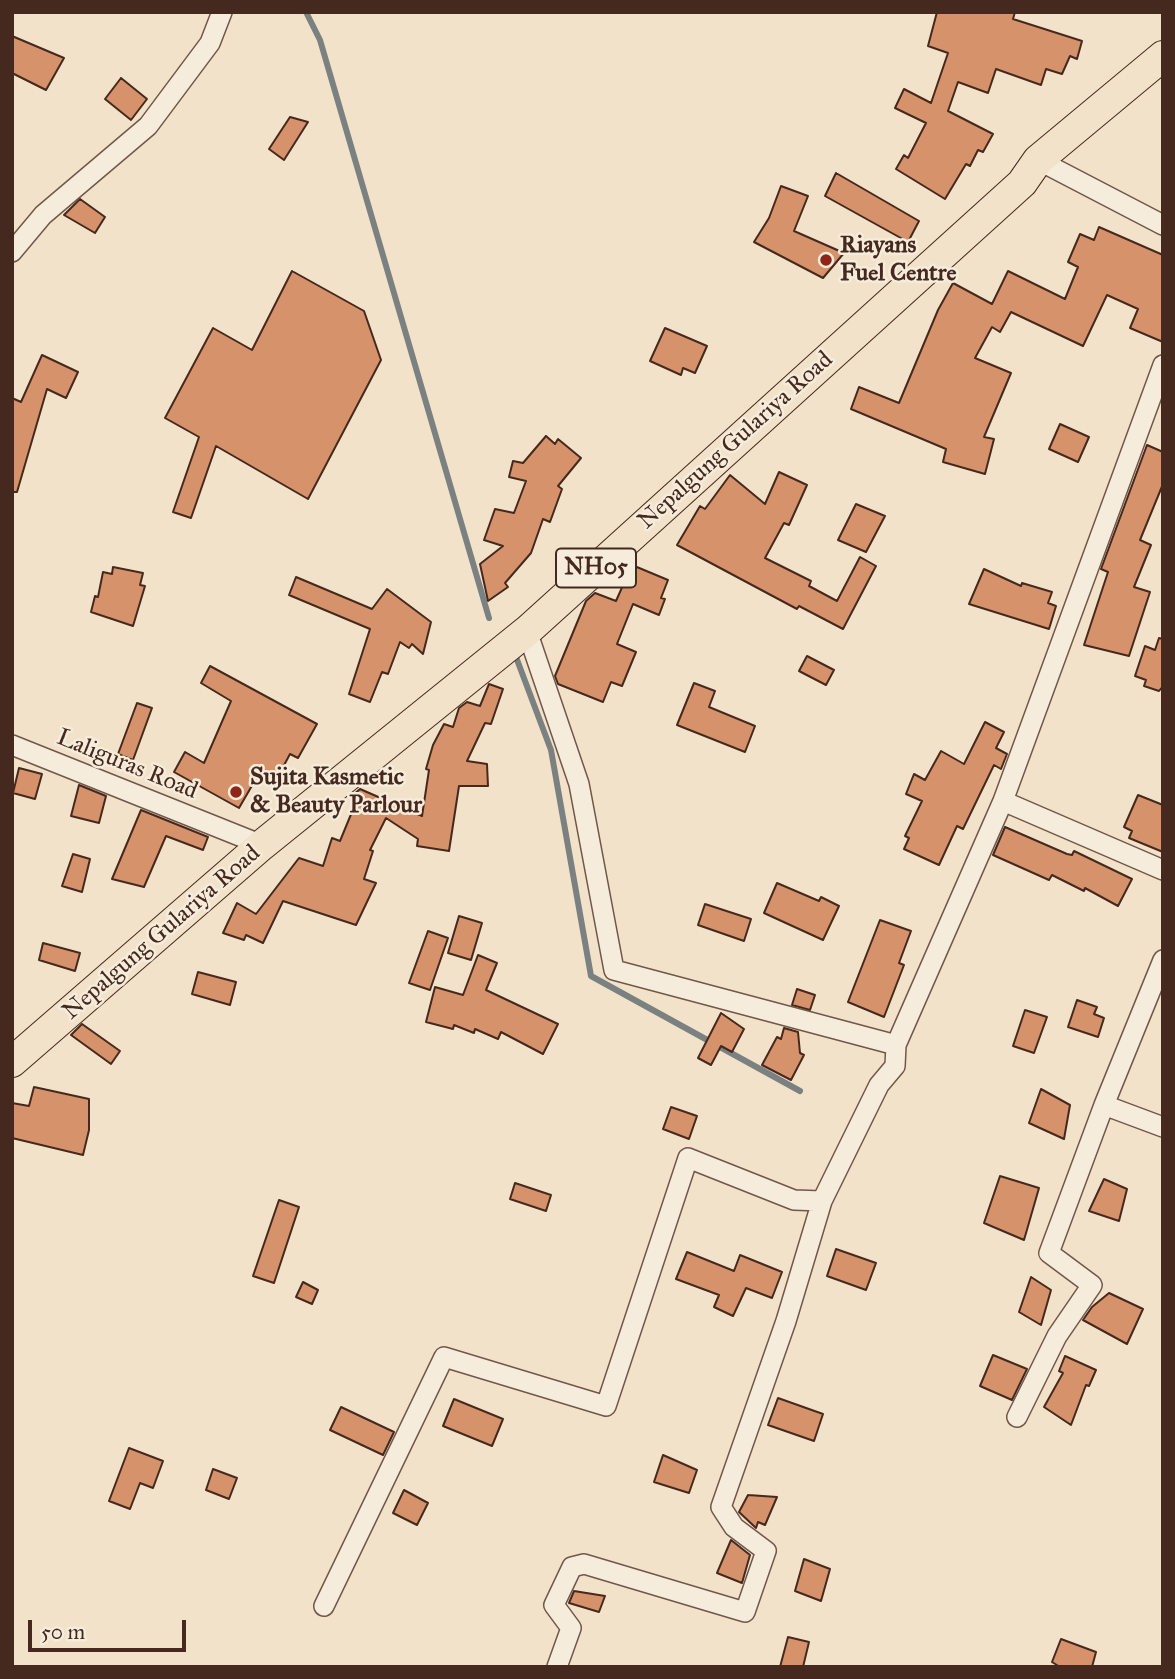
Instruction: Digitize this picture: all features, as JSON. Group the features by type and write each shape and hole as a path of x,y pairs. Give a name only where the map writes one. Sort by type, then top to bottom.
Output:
{"main road":[{"name":"Nepalgung Gulariya Road","path":"12,1062 262,845 527,631 1022,183 1038,160 1163,56"}],"street":[{"path":"12,252 43,215 148,127 211,43 222,12"},
{"path":"1038,160 1163,225"},
{"path":"557,1667 570,1628 554,1605 572,1567 584,1564 745,1612 766,1551 734,1527 721,1507 786,1321 822,1200 879,1085 895,1066 896,1045 1003,801 1163,365"},
{"path":"527,631 579,785 614,970 896,1045"},
{"name":"Laliguras Road","path":"12,745 262,845"},
{"path":"1003,801 1163,870"},
{"path":"1017,1417 1057,1336 1092,1285 1049,1253 1104,1105 1163,960"},
{"path":"1104,1105 1163,1126"},
{"path":"324,1606 444,1357 606,1406 688,1158 794,1200 822,1200"}],"building":[{"path":"937,12 1015,12 1013,19 1082,41 1077,59 1070,56 1062,74 1046,69 1041,85 996,69 988,93 958,82 948,111 993,134 983,152 978,150 970,166 966,164 945,199 896,169 904,155 908,158 926,123 895,108 904,89 931,103 948,53 928,46"},
{"path":"12,36 64,58 46,90 12,73"},
{"path":"121,78 147,99 131,120 105,99"},
{"path":"290,117 308,122 284,160 269,149"},
{"path":"836,173 919,221 908,242 825,196"},
{"path":"781,186 808,196 794,231 844,253 823,278 754,242 769,218"},
{"path":"80,199 105,217 95,233 64,215"},
{"path":"1099,227 1163,255 1163,342 1130,328 1138,309 1107,295 1083,346 1011,312 1000,332 992,327 975,358 1011,373 984,437 994,439 985,474 943,462 946,449 851,409 859,387 899,403 938,310 953,283 992,304 1008,271 1065,299 1078,267 1068,262 1080,234 1094,240"},
{"path":"292,271 364,311 381,360 308,499 216,446 191,518 173,512 199,437 165,418 213,328 252,350"},
{"path":"665,328 707,346 695,373 683,368 681,375 650,361"},
{"path":"42,355 78,372 66,398 47,389 17,492 12,492 12,398 21,402"},
{"path":"1060,424 1089,437 1078,462 1049,449"},
{"path":"546,436 555,444 558,439 581,458 558,486 562,489 550,522 543,519 531,553 505,583 508,587 488,601 480,564 503,546 484,540 495,509 514,513 526,481 509,477 513,461 523,463"},
{"path":"1147,445 1163,452 1163,484 1140,540 1151,545 1134,587 1150,592 1129,656 1084,645 1108,572 1101,569"},
{"path":"779,472 807,485 789,525 784,523 765,558 811,581 809,586 837,601 860,557 876,566 843,629 799,606 797,609 677,545 700,506 705,509 730,475 765,504"},
{"path":"856,504 885,516 866,552 838,540"},
{"path":"632,565 668,580 661,598 665,599 659,615 633,604 617,644 636,652 622,686 611,682 603,702 558,684 555,676 586,601 595,593 616,601"},
{"path":"113,567 143,573 140,585 145,586 133,626 91,612 95,596 98,597 103,572 112,574"},
{"path":"984,569 1021,586 1022,583 1052,592 1048,603 1056,606 1049,629 969,604"},
{"path":"296,577 372,609 387,589 431,622 423,654 412,644 409,648 400,642 388,674 382,672 370,702 349,694 370,629 289,595"},
{"path":"1159,638 1163,639 1163,686 1159,691 1144,686 1146,680 1135,676 1145,646 1155,650"},
{"path":"807,656 834,670 826,685 799,671"},
{"path":"210,666 317,724 298,758 290,754 273,786 257,777 239,808 174,772 185,752 204,763 231,701 201,683"},
{"path":"694,683 715,691 709,707 755,726 745,752 677,725"},
{"path":"489,684 503,689 491,724 485,723 467,761 487,764 488,786 459,786 449,851 417,846 418,839 386,818 370,850 373,851 364,879 376,883 356,925 283,901 263,943 246,935 244,940 223,933 237,903 256,914 299,858 323,866 332,838 340,841 354,807 364,804 352,796 360,789 422,816 429,770 426,769 433,745 444,724 453,727 459,708 467,702 480,706"},
{"path":"137,703 152,708 133,760 118,754"},
{"path":"985,722 1004,732 996,748 1007,754 1001,769 994,765 963,829 957,826 939,865 904,849 909,838 905,836 922,801 906,794 914,774 925,780 941,751 964,764"},
{"path":"19,768 42,774 35,799 13,793"},
{"path":"79,785 106,796 99,823 71,816"},
{"path":"1138,795 1163,805 1163,852 1129,838 1132,831 1124,827"},
{"path":"141,810 208,837 203,850 166,836 144,887 112,879"},
{"path":"1005,827 1067,854 1072,855 1074,851 1132,879 1118,906 1085,888 1084,891 1052,875 1049,880 993,855"},
{"path":"73,854 90,859 82,892 62,886"},
{"path":"777,883 819,901 821,897 839,906 823,940 764,913"},
{"path":"705,904 751,919 744,941 698,925"},
{"path":"459,916 482,923 471,960 448,953"},
{"path":"880,920 911,931 899,963 904,965 884,1017 848,1002"},
{"path":"428,931 448,938 430,990 409,983"},
{"path":"43,943 80,953 75,971 39,960"},
{"path":"478,955 497,963 486,990 558,1024 543,1054 501,1032 498,1039 475,1029 474,1033 454,1025 453,1029 426,1022 435,987 463,995"},
{"path":"198,972 236,982 230,1005 192,994"},
{"path":"797,989 815,995 810,1010 792,1005"},
{"path":"1077,1000 1097,1007 1094,1014 1104,1018 1098,1037 1068,1027"},
{"path":"1025,1010 1047,1017 1034,1053 1013,1046"},
{"path":"721,1013 744,1029 732,1052 721,1046 711,1065 698,1058"},
{"path":"82,1024 120,1051 111,1064 71,1035"},
{"path":"784,1028 798,1032 800,1053 804,1055 791,1080 762,1065 777,1037 781,1039"},
{"path":"34,1087 89,1099 89,1130 83,1155 12,1138 12,1103 29,1106"},
{"path":"1041,1089 1070,1105 1064,1139 1029,1123"},
{"path":"671,1107 697,1116 689,1139 663,1129"},
{"path":"1000,1176 1039,1188 1024,1240 984,1223"},
{"path":"1104,1179 1127,1189 1119,1221 1089,1211"},
{"path":"515,1183 551,1195 546,1211 510,1199"},
{"path":"279,1200 299,1207 274,1283 253,1276"},
{"path":"836,1249 876,1263 866,1290 827,1276"},
{"path":"687,1252 734,1271 740,1255 782,1272 772,1298 746,1288 733,1316 714,1307 719,1295 676,1279"},
{"path":"1031,1277 1051,1290 1041,1325 1019,1312"},
{"path":"303,1282 318,1290 312,1304 296,1297"},
{"path":"1109,1293 1143,1309 1127,1344 1083,1320 1092,1307"},
{"path":"993,1355 1027,1369 1012,1400 980,1386"},
{"path":"1065,1356 1096,1370 1089,1386 1086,1385 1071,1425 1044,1407 1063,1373 1059,1371"},
{"path":"778,1398 823,1414 814,1441 768,1425"},
{"path":"454,1399 503,1419 492,1446 443,1426"},
{"path":"341,1407 394,1432 383,1455 330,1430"},
{"path":"129,1448 163,1461 153,1488 140,1483 130,1509 109,1501"},
{"path":"663,1455 697,1470 689,1493 654,1482"},
{"path":"213,1469 237,1478 229,1499 206,1490"},
{"path":"404,1490 428,1503 417,1525 393,1513"},
{"path":"748,1495 777,1497 765,1525 758,1522 756,1528 739,1512"},
{"path":"731,1540 750,1555 742,1583 717,1573"},
{"path":"804,1559 830,1569 821,1601 795,1591"},
{"path":"574,1591 605,1596 599,1612 569,1603"},
{"path":"788,1637 809,1642 803,1667 780,1667"},
{"path":"1061,1639 1096,1652 1092,1667 1060,1667 1052,1662"}],"waterway":[{"path":"306,12 320,40 489,618"},
{"path":"516,657 551,750 591,976 800,1091"}],"place":[{"name":"Riayans Fuel Centre","path":"826,260"},
{"name":"Sujita Kasmetic & Beauty Parlour","path":"236,792"}]}
